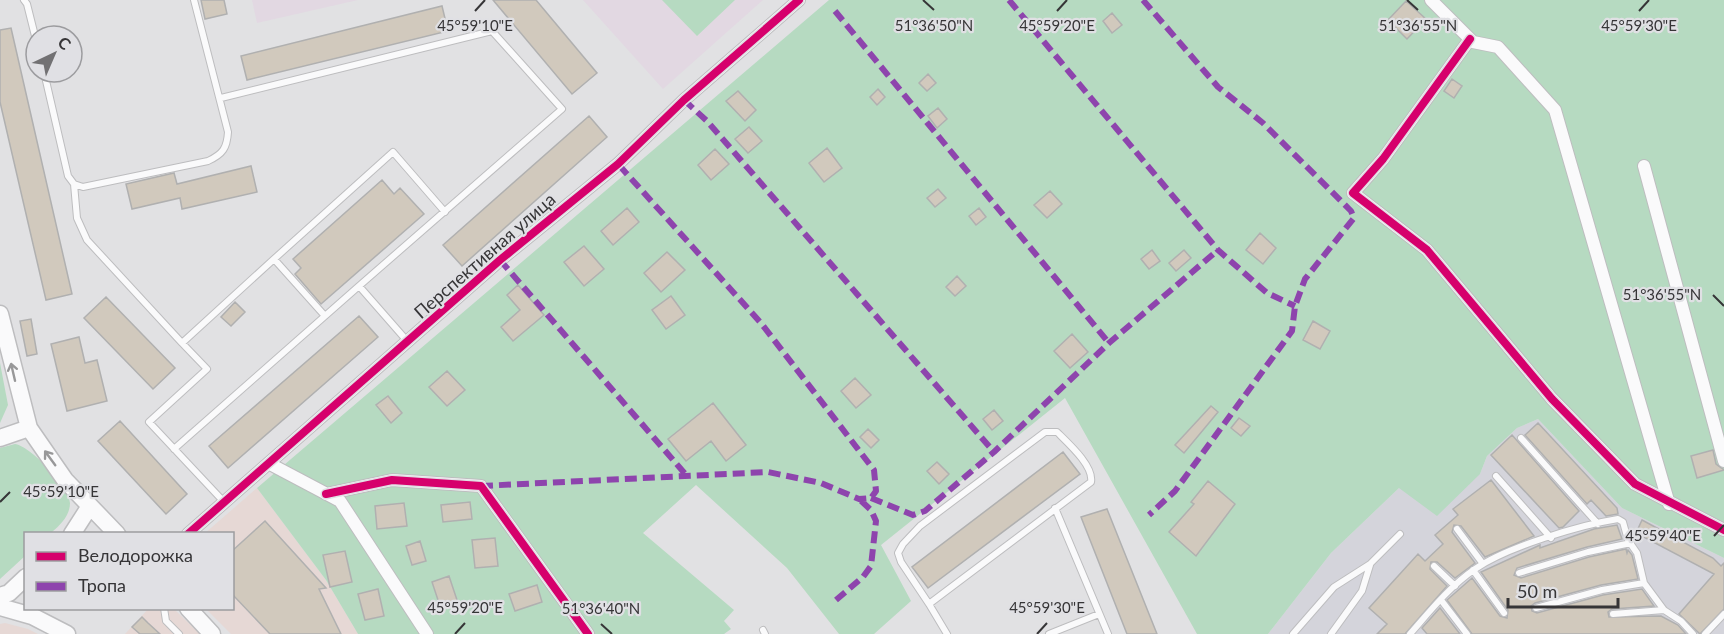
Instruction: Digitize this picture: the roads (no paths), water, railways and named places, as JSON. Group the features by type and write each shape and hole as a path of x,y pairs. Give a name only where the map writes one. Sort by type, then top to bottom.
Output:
{"main road":[{"path":"0,314 29,428 65,480 115,532"},
{"path":"0,438 29,428"},
{"path":"73,532 90,506"},
{"path":"0,596 9,593 24,579"},
{"path":"0,606 32,616 67,634"},
{"path":"189,610 206,632"}],"street":[{"name":"Перспективная улица","path":"190,532 500,260 618,164 684,100 799,0"},
{"path":"1431,0 1470,39 1498,47 1555,110 1669,504"},
{"path":"1470,39 1383,159 1353,193 1427,250 1552,399 1635,484 1669,504 1724,530"},
{"path":"1644,166 1724,461"},
{"path":"270,464 340,501 364,533 427,634"},
{"path":"326,494 392,480 481,486 588,634"}],"lane":[{"path":"24,0 31,24"},
{"path":"74,184 83,187 208,161 221,155 227,147 228,132 221,98 194,0"},
{"path":"174,449 562,110 492,31 221,98"},
{"path":"47,84 68,176 74,184 77,218 87,240 207,369 149,422 225,504"},
{"path":"182,343 393,152 445,212"},
{"path":"274,259 325,316"},
{"path":"359,286 408,342"},
{"path":"930,604 1091,482 1092,476 1057,432 1045,432 920,526 903,544 898,554 900,562 930,604 947,634"},
{"path":"1521,438 1598,524"},
{"path":"1496,476 1551,538"},
{"path":"1055,508 1108,634"},
{"path":"1412,633 1455,586 1483,564 1551,538 1618,519 1623,522 1637,554 1644,583 1664,610 1681,621 1693,634"},
{"path":"1457,530 1483,564"},
{"path":"1293,634 1334,587 1370,564 1400,534"},
{"path":"1519,573 1588,552 1631,543"},
{"path":"1331,634 1362,591 1370,564"},
{"path":"1434,566 1455,586"},
{"path":"1473,570 1504,613"},
{"path":"1536,608 1602,590 1644,583"},
{"path":"1441,600 1467,634"},
{"path":"164,610 166,621 179,634"},
{"path":"1613,614 1664,610"},
{"path":"1049,634 1099,614"},
{"path":"1705,634 1724,614"}]}
